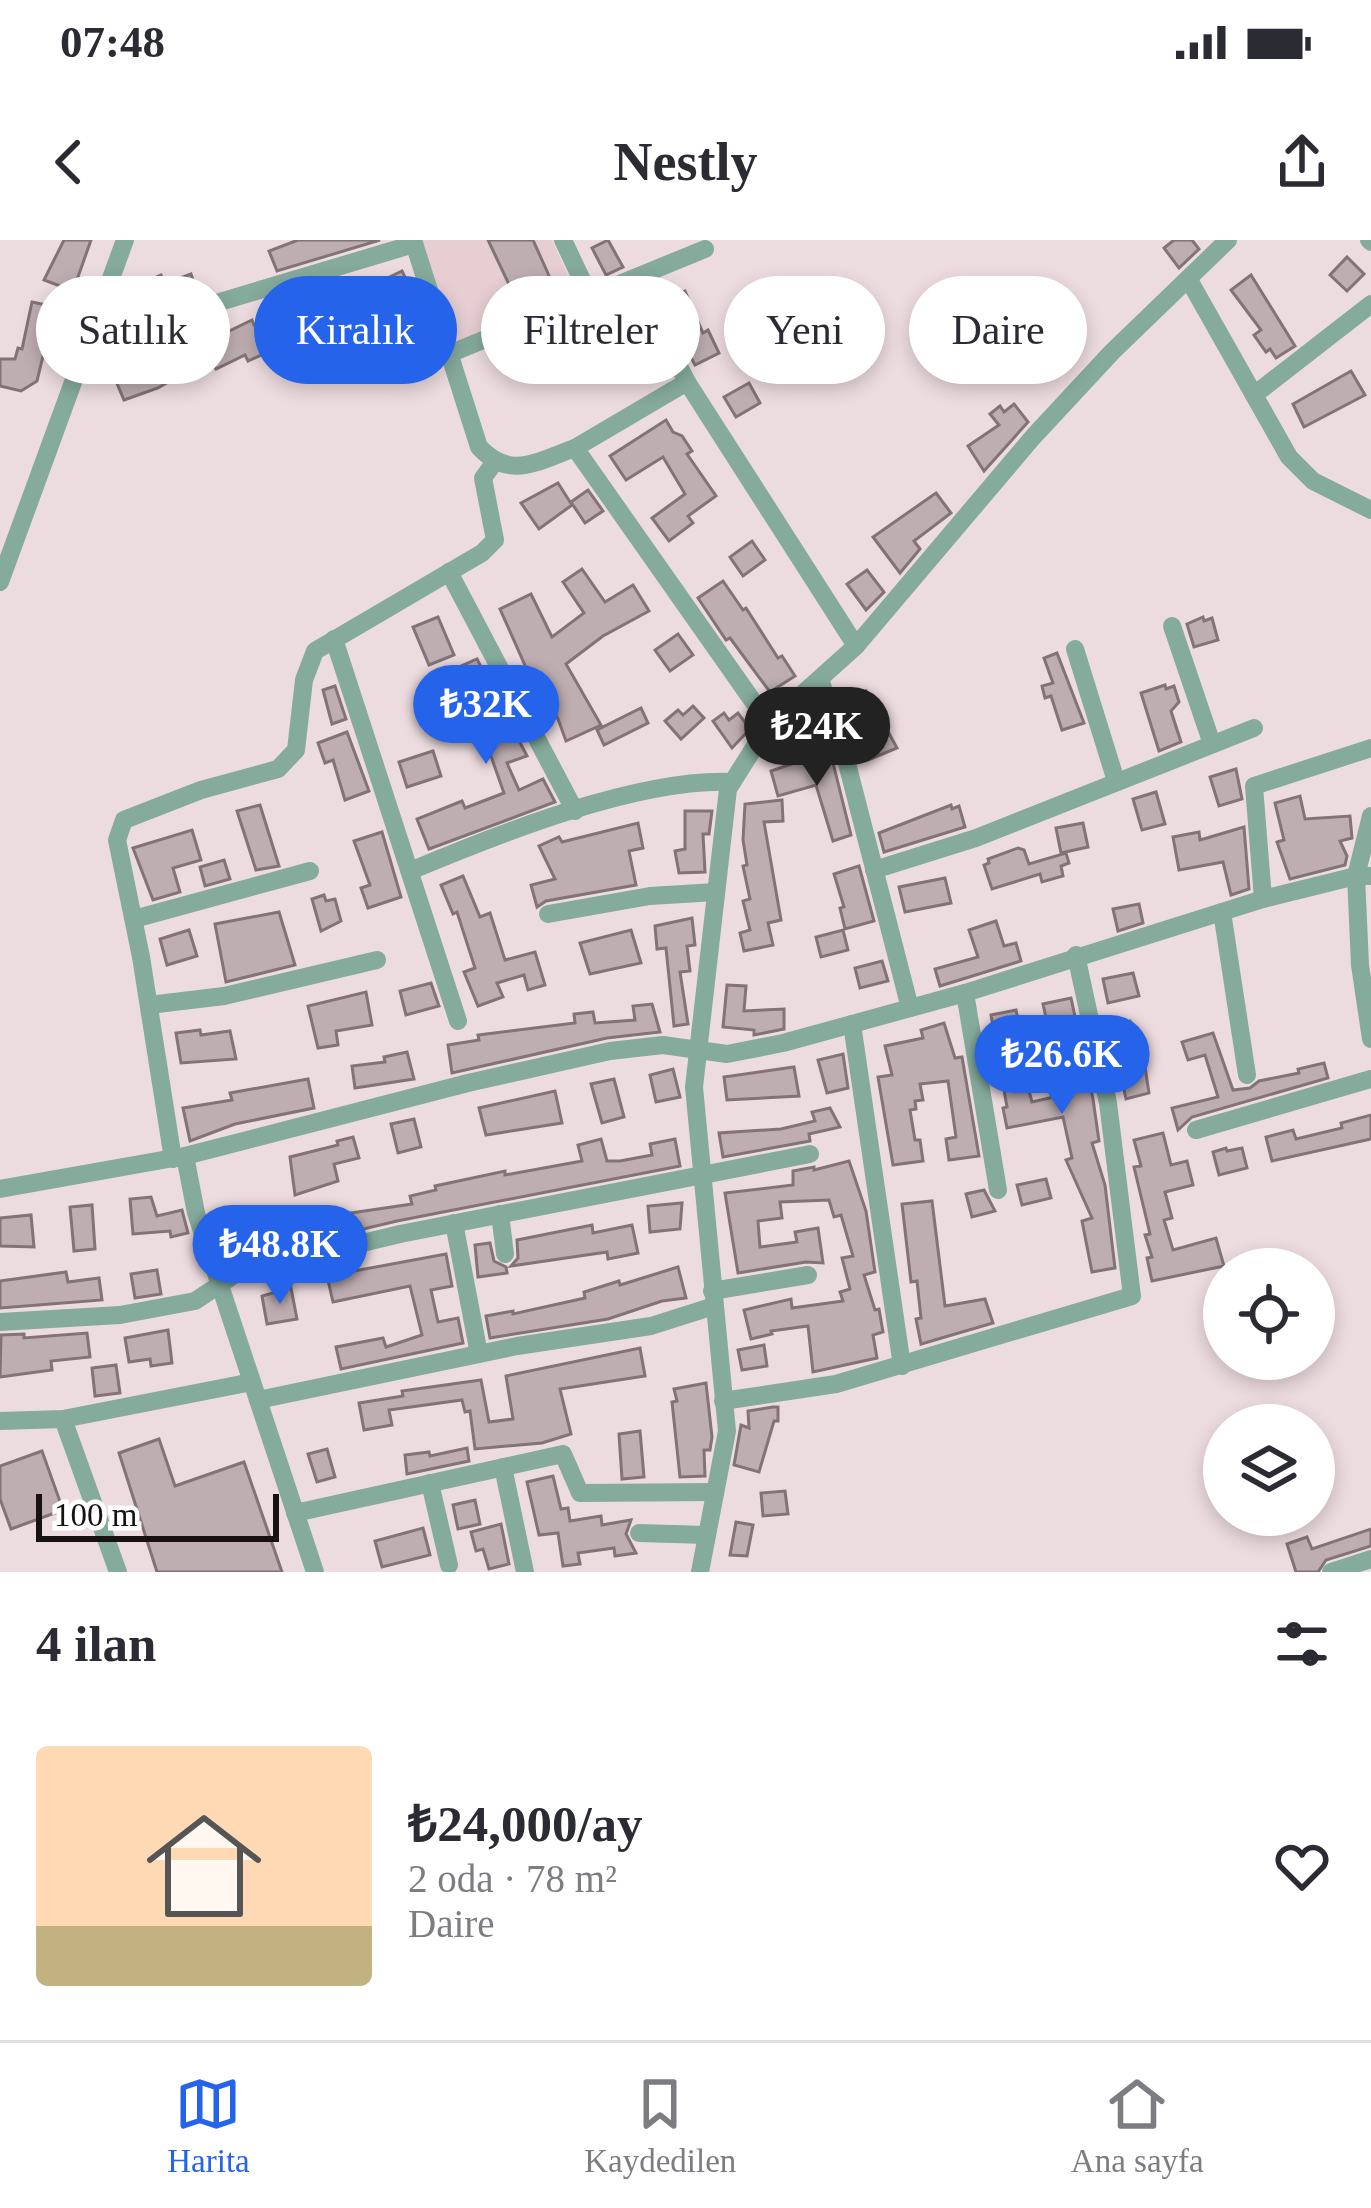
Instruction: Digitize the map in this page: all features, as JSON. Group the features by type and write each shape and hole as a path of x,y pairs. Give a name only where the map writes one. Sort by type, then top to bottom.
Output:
{"street":[{"path":"112,276 125,240"},
{"path":"563,240 580,276"},
{"path":"700,1572 727,1431 694,1087 728,790 769,724 856,646 1033,437 1112,352 1228,240"},
{"path":"230,298 414,242 425,276"},
{"path":"640,276 705,249"},
{"path":"1189,280 1289,457 1312,481 1371,510"},
{"path":"1254,395 1371,304"},
{"path":"457,380 479,448 494,463 517,468 575,448 684,384"},
{"path":"0,582 73,384"},
{"path":"688,384 856,646"},
{"path":"575,448 769,724"},
{"path":"315,1572 178,1158 117,839 124,820 201,790 278,769 296,750 304,680 315,651 482,553 494,539 483,478 494,463"},
{"path":"449,572 575,811"},
{"path":"1172,626 1212,745"},
{"path":"334,639 458,1021"},
{"path":"1075,649 1116,781"},
{"path":"820,679 843,748 910,1008"},
{"path":"874,870 976,838 1254,728"},
{"path":"1264,898 1254,786 1371,748"},
{"path":"410,871 575,811 698,781 733,782"},
{"path":"1371,816 1360,965 1371,1040"},
{"path":"134,919 310,871"},
{"path":"0,1189 178,1158 610,1052 663,1045 727,1054 746,1050 965,992 1264,898 1363,876"},
{"path":"548,914 650,896 716,892"},
{"path":"1222,912 1247,1075"},
{"path":"724,1401 836,1384 1132,1296 1108,1102 1076,956"},
{"path":"149,1005 224,996 377,960"},
{"path":"965,992 998,1190"},
{"path":"853,1024 902,1366"},
{"path":"1196,1130 1371,1079"},
{"path":"0,1322 120,1315 195,1301 237,1273 454,1223 810,1154"},
{"path":"500,1214 506,1254"},
{"path":"454,1223 479,1354"},
{"path":"0,1420 63,1420 651,1326 713,1298 808,1275"},
{"path":"63,1420 118,1572"},
{"path":"295,1513 563,1454 580,1493 715,1492"},
{"path":"503,1467 525,1572"},
{"path":"430,1483 448,1565"},
{"path":"639,1533 707,1535"},
{"path":"1331,1572 1371,1559"}],"shaded area":[{"path":"422,240 552,240 568,276 481,276 481,334 457,344 457,276 434,276"}],"building":[{"path":"64,240 91,240 78,276 46,276"},
{"path":"298,240 380,240 277,271 269,251"},
{"path":"488,240 533,240 549,276 505,276"},
{"path":"608,240 623,267 606,275 592,248"},
{"path":"1174,240 1192,240 1199,249 1179,268 1164,248"},
{"path":"1347,257 1364,274 1347,291 1330,275"},
{"path":"1251,275 1295,346 1276,358 1254,335 1261,330 1231,290"},
{"path":"32,302 36,303 36,382 21,391 0,386 0,359 15,359 18,348 22,349"},
{"path":"252,320 254,358 248,361 245,355 230,362 230,331"},
{"path":"700,326 703,333 708,330 719,353 700,362"},
{"path":"1351,371 1365,395 1304,427 1293,404"},
{"path":"117,384 165,384 158,388 124,400"},
{"path":"750,384 760,403 736,417 724,397"},
{"path":"1014,404 1028,422 984,471 968,446 999,425 990,414"},
{"path":"666,420 692,451 687,454 716,496 688,516 693,523 669,541 652,518 685,494 663,457 626,480 610,456"},
{"path":"558,483 572,505 539,529 521,503"},
{"path":"588,490 603,511 585,523 571,502"},
{"path":"936,493 951,513 914,541 920,549 900,573 873,537"},
{"path":"752,541 765,560 743,576 730,557"},
{"path":"582,569 605,602 633,585 649,611 603,636 566,664 601,725 566,741 500,609 531,594 552,637 584,613 563,582"},
{"path":"867,570 884,592 866,610 847,584"},
{"path":"723,581 795,676 770,692 698,598"},
{"path":"438,617 454,655 429,665 413,627"},
{"path":"1203,617 1204,621 1212,618 1218,640 1194,647 1187,624"},
{"path":"678,634 693,655 670,671 655,650"},
{"path":"1057,653 1084,723 1062,730 1051,696 1045,698 1042,686 1053,683 1044,658"},
{"path":"477,659 527,756 507,763 519,790 543,779 555,802 429,849 417,819 462,801 465,808 504,793 476,714 466,718 450,671"},
{"path":"1165,685 1166,689 1174,686 1179,702 1171,711 1181,742 1159,751 1141,693"},
{"path":"335,686 346,719 332,724 323,690"},
{"path":"866,691 897,748 868,760 843,702"},
{"path":"693,706 704,718 681,739 665,721"},
{"path":"641,708 648,723 604,745 597,730"},
{"path":"724,713 729,720 738,713 750,729 732,748 713,721"},
{"path":"347,732 369,791 345,800 333,760 325,763 318,743"},
{"path":"433,751 441,776 407,787 399,762"},
{"path":"830,751 851,835 833,841 816,785 778,796 771,771"},
{"path":"1236,769 1242,799 1219,806 1210,777"},
{"path":"1156,792 1165,824 1142,830 1133,799"},
{"path":"1300,796 1305,819 1350,816 1352,838 1340,841 1347,856 1345,865 1290,879 1277,842 1284,840 1275,803"},
{"path":"782,800 783,821 764,822 781,920 768,923 773,945 744,951 740,933 750,930 743,901 750,899 743,866 747,865 745,804"},
{"path":"260,805 279,866 256,870 237,811"},
{"path":"951,805 952,809 959,806 965,827 884,852 879,833"},
{"path":"685,811 712,811 709,834 703,834 705,872 679,873 675,851 685,849"},
{"path":"638,823 643,848 629,851 636,885 546,901 537,907 531,885 555,879 539,846 559,837 562,842"},
{"path":"1083,823 1088,847 1061,853 1056,828"},
{"path":"1244,827 1249,889 1231,895 1223,862 1179,870 1173,837 1199,832 1200,840"},
{"path":"192,830 201,860 173,868 180,892 153,900 133,848"},
{"path":"382,832 401,897 368,908 361,888 370,885 354,841"},
{"path":"1018,848 1024,850 1029,864 1066,853 1069,863 1061,866 1063,876 1042,882 1040,874 992,889 984,865"},
{"path":"224,860 230,879 205,886 200,867"},
{"path":"859,866 874,921 845,929 834,874"},
{"path":"463,876 480,917 490,913 505,960 535,952 545,985 528,990 524,975 497,983 503,997 478,1006 464,972 475,968 457,912 453,914 441,885"},
{"path":"945,878 951,903 905,912 899,887"},
{"path":"324,895 326,901 335,899 341,921 321,931 312,899"},
{"path":"1139,904 1143,923 1118,931 1113,909"},
{"path":"279,912 295,965 226,982 215,924"},
{"path":"692,918 695,945 687,946 690,971 680,972 688,1024 674,1026 666,948 657,949 655,926"},
{"path":"996,921 1004,946 1016,943 1021,961 940,986 935,969 978,957 969,930"},
{"path":"189,930 197,956 167,965 160,939"},
{"path":"631,930 641,963 590,974 580,943"},
{"path":"843,930 848,950 821,957 816,937"},
{"path":"882,961 888,981 860,988 855,968"},
{"path":"1133,973 1139,996 1108,1003 1103,979"},
{"path":"431,983 439,1006 406,1015 400,991"},
{"path":"727,985 746,986 744,1011 784,1009 784,1029 754,1035 754,1030 723,1027"},
{"path":"366,992 372,1025 336,1031 338,1045 318,1048 308,1006"},
{"path":"1071,998 1093,1099 1099,1141 1092,1143 1105,1185 1115,1268 1092,1272 1082,1221 1092,1218 1066,1160 1072,1158 1063,1117 1007,1128 991,1015 1016,1010 1021,1034 1014,1036 1032,1102 1071,1093 1056,1025 1048,1027 1043,1004"},
{"path":"652,1004 660,1032 607,1038 452,1073 448,1045 479,1040 478,1035 575,1023 574,1014 593,1012 595,1023 635,1020 633,1006"},
{"path":"1130,1021 1143,1054 1149,1093 1126,1099 1111,1027"},
{"path":"944,1023 955,1058 962,1057 979,1156 949,1160 946,1139 956,1137 948,1081 920,1084 923,1100 915,1101 916,1109 910,1110 923,1161 893,1165 878,1077 892,1075 885,1046 923,1038 921,1030"},
{"path":"200,1030 201,1035 230,1031 236,1059 181,1063 176,1033"},
{"path":"1213,1033 1233,1090 1324,1063 1328,1078 1192,1117 1178,1130 1172,1108 1218,1097 1205,1055 1188,1060 1182,1042"},
{"path":"407,1052 414,1079 355,1088 352,1066 385,1062 384,1057"},
{"path":"843,1054 848,1088 827,1093 818,1060"},
{"path":"794,1067 799,1096 727,1100 724,1077"},
{"path":"673,1069 680,1097 656,1102 650,1075"},
{"path":"308,1079 314,1108 235,1124 190,1141 183,1108 232,1100 230,1093"},
{"path":"614,1079 624,1117 602,1123 591,1084"},
{"path":"555,1091 562,1123 486,1135 479,1108"},
{"path":"830,1108 840,1127 809,1134 810,1141 723,1157 719,1133 781,1129 815,1121 812,1112"},
{"path":"1371,1115 1371,1139 1272,1161 1266,1137 1293,1130 1296,1139"},
{"path":"414,1119 421,1147 398,1153 391,1124"},
{"path":"1163,1133 1171,1165 1187,1161 1193,1185 1165,1192 1172,1218 1164,1220 1173,1250 1216,1238 1219,1248 1203,1248 1203,1270 1152,1281 1147,1258 1152,1257 1145,1235 1150,1234 1134,1167 1141,1166 1134,1140"},
{"path":"353,1137 359,1158 334,1164 338,1181 295,1195 290,1157"},
{"path":"601,1139 607,1161 620,1161 652,1155 650,1144 675,1139 680,1166 397,1221 250,1256 245,1233 300,1222 302,1229 351,1213 412,1204 410,1196 436,1190 435,1186 582,1161 578,1145"},
{"path":"1242,1148 1247,1168 1219,1175 1213,1152"},
{"path":"849,1161 866,1211 875,1272 864,1275 883,1332 873,1335 877,1358 813,1372 808,1326 751,1339 744,1310 791,1299 792,1308 843,1301 840,1292 850,1289 842,1258 853,1256 841,1215 834,1217 829,1200 780,1202 782,1218 758,1221 760,1247 797,1242 795,1232 818,1228 823,1263 738,1273 725,1193 793,1185 793,1171"},
{"path":"1046,1179 1051,1198 1022,1205 1017,1185"},
{"path":"984,1190 995,1211 972,1217 966,1194"},
{"path":"151,1197 157,1216 182,1210 188,1233 171,1237 170,1231 133,1234 130,1199"},
{"path":"932,1201 945,1306 985,1299 993,1323 921,1344 917,1281 911,1282 902,1204"},
{"path":"682,1203 680,1229 650,1232 648,1206"},
{"path":"92,1205 95,1249 74,1251 70,1207"},
{"path":"31,1215 34,1247 0,1246 0,1218"},
{"path":"592,1225 593,1233 632,1225 638,1253 608,1259 607,1252 511,1266 518,1258 517,1240"},
{"path":"490,1243 494,1261 506,1267 507,1273 478,1277 475,1245"},
{"path":"446,1254 452,1286 431,1290 438,1322 458,1318 463,1343 341,1369 336,1347 383,1338 386,1347 422,1335 410,1286 333,1302 327,1276"},
{"path":"678,1267 686,1298 608,1319 490,1338 486,1316 585,1298 584,1292"},
{"path":"157,1270 161,1294 135,1298 131,1274"},
{"path":"66,1272 68,1282 99,1278 102,1300 0,1308 0,1281"},
{"path":"291,1288 297,1319 267,1324 262,1296"},
{"path":"168,1330 172,1363 129,1362 125,1338"},
{"path":"87,1333 90,1357 51,1361 52,1370 0,1377 1,1335"},
{"path":"764,1345 767,1366 742,1370 738,1350"},
{"path":"640,1348 645,1376 560,1389 571,1434 542,1443 475,1449 470,1411 465,1412 462,1400 389,1410 392,1425 364,1430 359,1403 403,1396 402,1391 481,1380 489,1422 513,1419 506,1376"},
{"path":"116,1365 120,1393 95,1396 92,1368"},
{"path":"706,1383 712,1437 710,1450 704,1450 705,1476 680,1477 674,1389"},
{"path":"778,1407 778,1421 774,1421 759,1472 734,1465 741,1425 749,1428 748,1411"},
{"path":"640,1431 644,1477 622,1479 619,1434"},
{"path":"159,1439 175,1486 244,1462 282,1572 157,1572 119,1453"},
{"path":"467,1448 469,1461 407,1474 405,1455 429,1452 430,1456"},
{"path":"327,1449 335,1477 317,1482 308,1454"},
{"path":"42,1451 63,1510 11,1529 0,1499 0,1466"},
{"path":"553,1476 561,1509 568,1508 570,1521 601,1516 602,1525 631,1520 626,1534 636,1553 615,1556 614,1548 578,1553 580,1564 563,1566 558,1533 539,1535 527,1482"},
{"path":"785,1491 788,1514 763,1516 761,1493"},
{"path":"475,1500 480,1524 458,1529 453,1505"},
{"path":"736,1522 753,1525 747,1556 730,1555"},
{"path":"501,1524 509,1564 489,1569 483,1549 476,1551 471,1532"},
{"path":"423,1528 430,1555 382,1567 375,1541"},
{"path":"1371,1529 1371,1546 1326,1560 1318,1572 1296,1572 1287,1544 1307,1537 1312,1549"}]}
